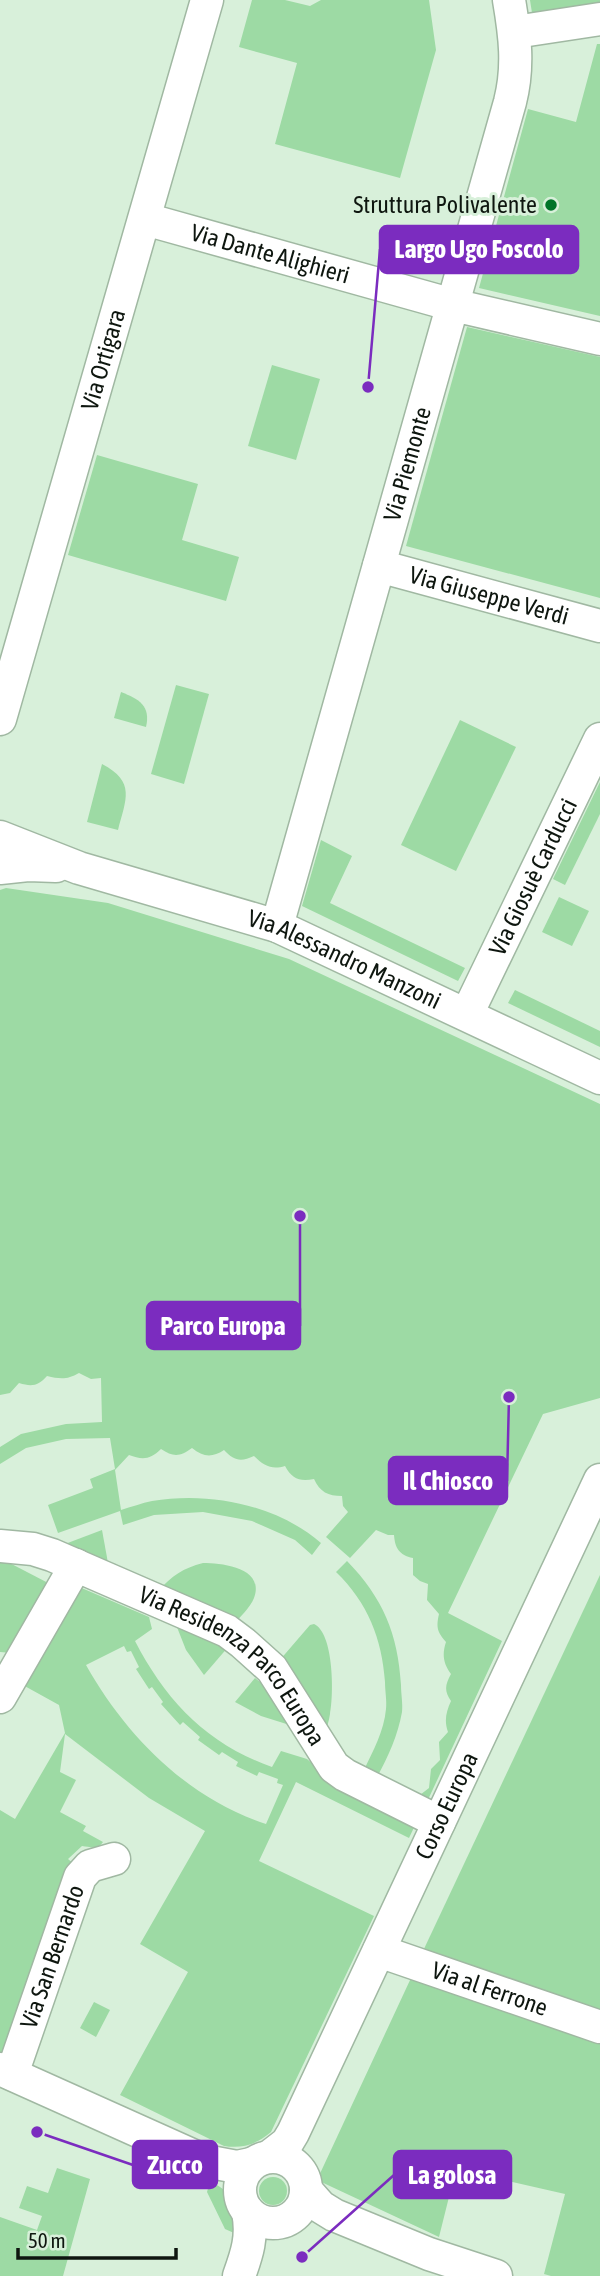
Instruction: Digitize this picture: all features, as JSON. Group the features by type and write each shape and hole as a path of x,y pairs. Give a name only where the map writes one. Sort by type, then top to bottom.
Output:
{"street":[{"name":"Via Ortigara","path":"0,719 207,0"},
{"name":"Via Piemonte","path":"277,926 514,86 517,65 509,0"},
{"path":"515,32 600,19"},
{"name":"Via Dante Alighieri","path":"145,219 453,305 600,339"},
{"name":"Via Giuseppe Verdi","path":"379,566 600,626"},
{"name":"Via Giosuè Carducci","path":"467,1014 600,739"},
{"name":"Via Alessandro Manzoni","path":"0,836 79,868 277,926 600,1078"},
{"name":"Via Alessandro Manzoni","path":"0,868 27,865 79,868"},
{"name":"Corso Europa","path":"244,2262 251,2224 240,2184 244,2173 287,2143 293,2133 600,1480"},
{"name":"Via Residenza Parco Europa","path":"0,1546 33,1549 76,1565 235,1636 272,1670 334,1767 439,1822"},
{"path":"0,1697 76,1565"},
{"name":"Via San Bernardo","path":"114,1860 90,1866 80,1877 6,2071 205,2161 237,2167 260,2161"},
{"name":"Via al Ferrone","path":"379,1951 600,2027"},
{"path":"293,2133 295,2199"},
{"path":"260,2161 279,2157 290,2161 295,2199"},
{"name":"Via San Bernardo","path":"205,2161 231,2183 244,2203"},
{"path":"244,2203 257,2219 268,2222 295,2199"},
{"path":"295,2199 318,2213 334,2215 429,2255 496,2276"},
{"name":"Corso Europa","path":"244,2262 295,2199"}],"green space":[{"path":"252,0 285,0 310,6 321,0 429,0 436,50 400,178 275,144 297,63 239,47"},
{"path":"530,0 600,0 600,3 532,13"},
{"name":"Struttura Polivalente","path":"597,44 600,44 600,316 479,288 528,109 576,122"},
{"path":"467,327 600,357 600,598 406,546"},
{"path":"272,365 320,379 296,460 248,446"},
{"path":"97,455 198,484 182,540 239,557 226,601 68,555"},
{"path":"176,685 209,694 184,784 151,774"},
{"path":"121,692 142,704 147,714 146,727 114,718"},
{"path":"460,720 516,747 456,871 401,845"},
{"path":"102,764 120,778 126,792 118,830 87,822"},
{"path":"600,782 600,814 565,885 553,879"},
{"path":"321,840 352,856 330,903 465,968 458,981 302,906"},
{"path":"6,888 108,903 289,959 600,1104 600,1398 543,1414 448,1613 502,1641 426,1804 416,1798 429,1788 431,1769 440,1760 439,1742 448,1732 446,1716 451,1701 446,1688 451,1674 444,1658 446,1642 438,1629 439,1614 427,1600 428,1584 413,1575 413,1558 399,1550 394,1535 376,1530 350,1558 326,1537 348,1512 343,1506 342,1496 325,1492 314,1479 297,1478 285,1466 268,1466 254,1456 238,1459 224,1450 208,1455 192,1448 176,1455 161,1449 146,1458 129,1455 115,1470 121,1510 174,1498 242,1504 284,1519 321,1543 312,1555 295,1540 252,1521 203,1512 154,1515 123,1525 120,1511 58,1533 48,1505 93,1488 90,1479 115,1469 110,1438 66,1439 26,1448 0,1464 0,1447 21,1434 66,1424 102,1422 101,1378 91,1379 79,1373 63,1378 47,1376 34,1385 19,1383 10,1393 0,1395 0,890"},
{"path":"559,897 589,911 572,946 542,932"},
{"path":"515,990 600,1031 600,1047 508,1003"},
{"path":"102,1530 108,1563 65,1544"},
{"path":"0,1558 52,1585 12,1653 0,1652"},
{"path":"347,1561 379,1603 392,1633 399,1667 402,1712 392,1746 377,1777 364,1770 378,1741 385,1717 381,1651 365,1609 336,1572"},
{"path":"203,1563 240,1569 253,1580 256,1588 254,1598 233,1625 158,1591 178,1573"},
{"path":"600,1575 600,2012 423,1951"},
{"path":"77,1586 149,1617 152,1629 135,1641 160,1683 208,1733 272,1767 281,1751 307,1759 322,1772 418,1819 409,1838 296,1782 259,1861 374,1916 271,2132 260,2140 243,2146 224,2146 120,2095 188,1972 140,1944 205,1831 149,1798 65,1734 60,1772 76,1780 60,1812 86,1826 83,1831 103,1842 96,1847 82,1846 68,1859 75,1865 9,2058 0,2054 0,1810 15,1819 65,1733 59,1705 21,1684","holes":["124,1646 127,1652 131,1651 139,1667 136,1669 149,1689 152,1687 163,1702 161,1704 180,1725 183,1722 200,1737 198,1740 219,1755 222,1752 238,1762 236,1766 257,1776 259,1772 278,1779 277,1783 283,1785 266,1824 237,1813 185,1781 161,1761 120,1716 86,1665"]},
{"path":"173,1617 229,1646 204,1675 186,1650"},
{"path":"314,1624 326,1639 331,1665 331,1705 324,1736 279,1661 310,1625"},
{"path":"265,1676 296,1727 261,1716 235,1702 255,1678 260,1682"},
{"path":"411,1978 600,2043 600,2276 544,2274 565,2194 456,2169 439,2237 317,2180"},
{"path":"94,2002 110,2010 96,2037 80,2028"},
{"path":"57,2168 90,2179 63,2276 0,2276 0,2217 37,2230 42,2216 19,2208 27,2186 48,2193"},
{"path":"273,2177 283,2181 287,2191 283,2201 273,2205 263,2201 259,2191 263,2181"},
{"path":"205,2179 233,2199 237,2214 234,2233 225,2229 207,2192 209,2185 204,2182"}],"place":[{"name":"Struttura Polivalente","path":"551,205"},
{"name":"Largo Ugo Foscolo","path":"368,387"},
{"name":"Parco Europa","path":"300,1216"},
{"name":"Il Chiosco","path":"509,1397"},
{"name":"Zucco","path":"37,2132"},
{"name":"La golosa","path":"302,2257"}]}
